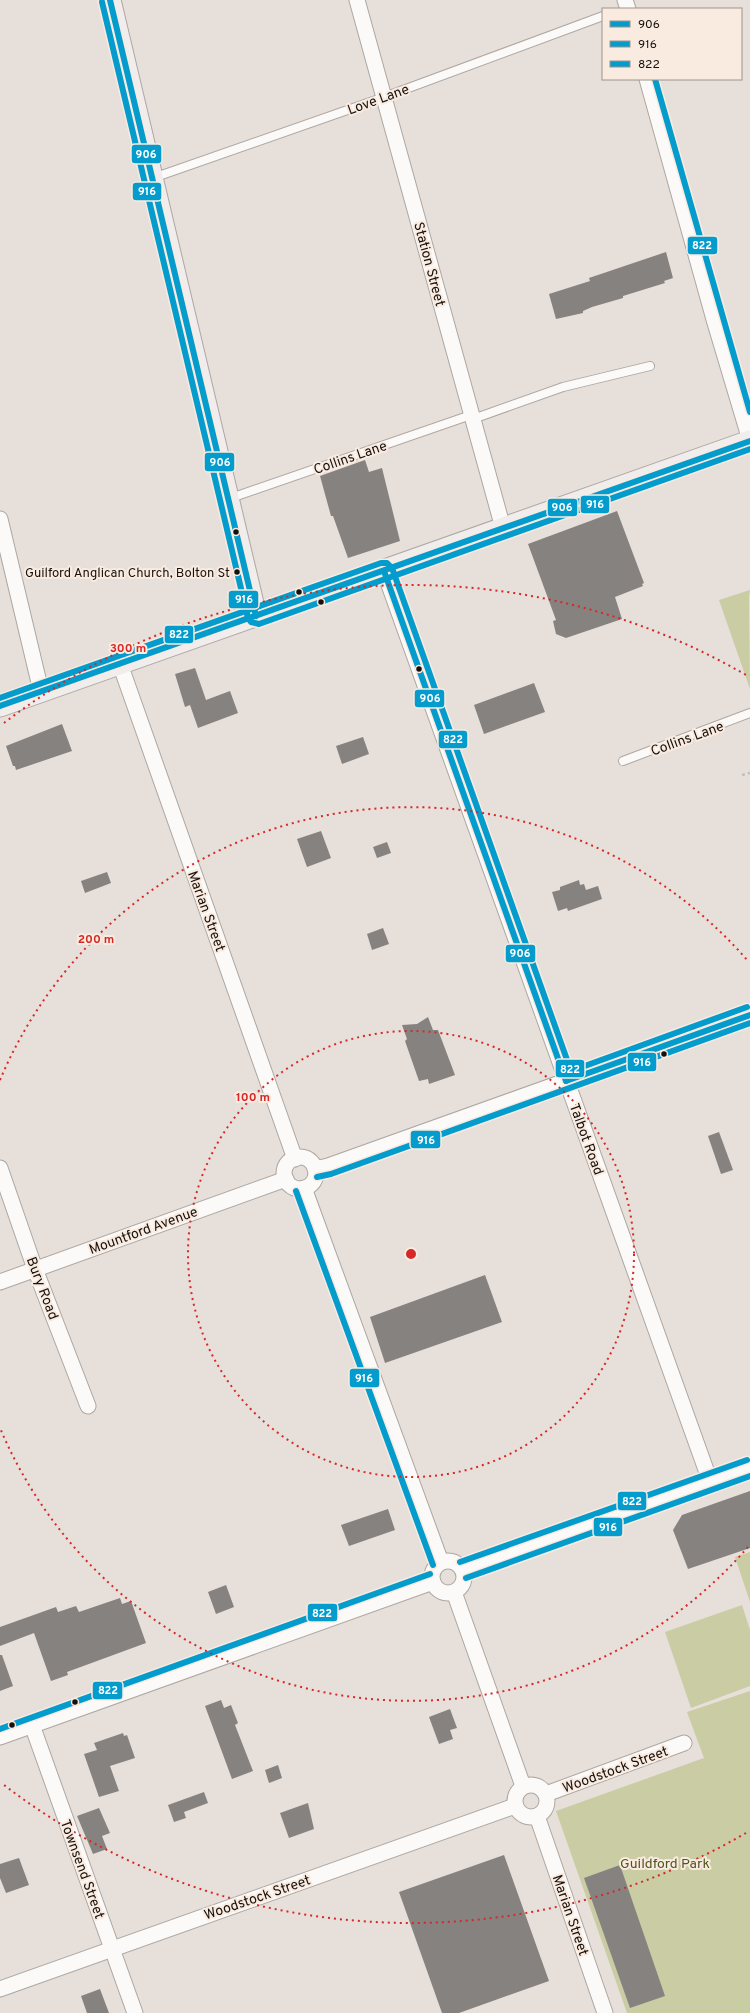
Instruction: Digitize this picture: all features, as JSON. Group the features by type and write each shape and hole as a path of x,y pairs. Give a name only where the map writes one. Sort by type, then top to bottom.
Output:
{"street":[{"path":"110,0 256,616"},
{"name":"Station Street","path":"357,0 385,96 503,528"},
{"path":"0,706 750,440 715,323 647,80"},
{"path":"0,520 41,691"},
{"name":"Talbot Road","path":"384,571 710,1481"},
{"name":"Marian Street","path":"120,664 295,1159"},
{"path":"315,1169 328,1166 750,1015"},
{"path":"300,1158 310,1161 315,1169 316,1174 313,1183 304,1188 292,1186 286,1180 285,1175 287,1165 295,1159 300,1158"},
{"name":"Bury Road","path":"0,1168 35,1269 88,1406"},
{"name":"Mountford Avenue","path":"0,1282 286,1180"},
{"path":"304,1188 441,1562"},
{"path":"463,1570 750,1468"},
{"path":"451,1561 460,1566 463,1570 464,1580 462,1585 454,1592 441,1592 433,1582 432,1573 441,1562 451,1561"},
{"path":"0,1737 433,1582"},
{"path":"454,1592 524,1786"},
{"name":"Townsend Street","path":"32,1725 135,2013"},
{"name":"Woodstock Street","path":"546,1794 684,1743"},
{"path":"534,1785 543,1790 546,1794 547,1805 545,1810 537,1816 524,1816 515,1806 517,1792 524,1786 534,1785"},
{"name":"Woodstock Street","path":"0,1989 515,1806"},
{"name":"Marian Street","path":"537,1816 605,2013"}],"lane":[{"name":"Love Lane","path":"152,179 602,16"},
{"name":"Collins Lane","path":"228,499 564,387 650,366"},
{"name":"Collins Lane","path":"623,761 750,713"}],"path":[{"path":"742,775 750,773"}],"green space":[{"path":"750,590 749,597 750,689 719,600"},
{"path":"750,1552 750,1602 735,1557"},
{"path":"742,1605 750,1630 750,1686 691,1708 665,1632"},
{"name":"Guildford Park","path":"750,1691 750,2013 627,2013 556,1811 704,1758 687,1712"}],"building":[{"path":"666,252 673,278 664,281 665,283 592,307 583,311 583,313 556,319 549,294 590,281 589,278"},
{"path":"365,460 369,472 382,468 400,541 348,558 333,516 331,516 320,476"},
{"path":"617,511 644,583 642,584 643,586 615,597 622,619 566,638 556,634 553,621 556,620 528,544"},
{"path":"195,668 206,700 230,691 238,713 198,728 190,705 185,707 175,674"},
{"path":"534,683 545,712 484,734 474,705"},
{"path":"62,724 72,751 16,770 15,766 13,766 6,746"},
{"path":"363,737 369,754 342,764 336,746"},
{"path":"321,831 331,858 307,867 297,839"},
{"path":"387,842 391,853 377,858 373,847"},
{"path":"107,872 111,883 85,893 81,881"},
{"path":"579,880 580,885 584,884 586,890 598,886 602,899 568,911 567,908 558,911 552,892 560,890 560,887"},
{"path":"383,928 389,944 372,950 367,934"},
{"path":"428,1017 433,1030 438,1030 455,1075 429,1084 428,1079 419,1081 405,1041 407,1039 402,1025 417,1024"},
{"path":"719,1132 733,1170 721,1174 708,1136"},
{"path":"485,1275 502,1322 385,1363 370,1317"},
{"path":"750,1491 750,1548 688,1569 673,1530 682,1515"},
{"path":"388,1509 395,1530 349,1546 341,1525"},
{"path":"226,1585 234,1607 216,1614 208,1592"},
{"path":"120,1598 122,1604 131,1601 146,1643 67,1672 68,1675 51,1681 34,1633 0,1646 0,1627 56,1607 58,1612 76,1606 79,1612"},
{"path":"0,1655 2,1655 13,1686 0,1691"},
{"path":"221,1700 224,1708 231,1705 238,1723 235,1725 253,1771 232,1779 205,1706"},
{"path":"450,1709 457,1728 450,1730 453,1739 439,1744 429,1717"},
{"path":"123,1733 124,1736 127,1735 135,1758 110,1766 119,1791 99,1797 84,1754 97,1750 94,1743"},
{"path":"278,1765 282,1778 269,1783 265,1770"},
{"path":"204,1792 208,1803 184,1812 186,1818 174,1822 168,1805"},
{"path":"308,1803 314,1829 289,1838 280,1813"},
{"path":"99,1808 110,1833 102,1836 107,1849 93,1854 77,1816"},
{"path":"504,1855 549,1981 459,2013 442,2013 399,1892"},
{"path":"19,1858 29,1885 6,1893 0,1878 0,1864"},
{"path":"620,1865 665,1996 630,2008 584,1878"},
{"path":"100,1989 109,2013 87,2013 81,1996"}],"transit line":[{"name":"906","path":"110,0 256,616"},
{"name":"916","path":"102,2 248,618 251,622 259,624 750,449"},
{"name":"822","path":"655,80 750,412"},
{"name":"906","path":"0,706 750,441"},
{"name":"822","path":"0,698 381,563 387,563 392,568 571,1071 747,1007"},
{"name":"906","path":"384,571 566,1081"},
{"name":"906","path":"566,1081 750,1015"},
{"name":"916","path":"317,1177 331,1174 750,1023"},
{"name":"916","path":"296,1191 433,1565"},
{"name":"822","path":"460,1562 747,1460"},
{"name":"916","path":"466,1578 750,1476"},
{"name":"822","path":"0,1729 430,1574"}],"place":[{"name":"Guilford Anglican Church, Bolton St","path":"237,572"}]}
